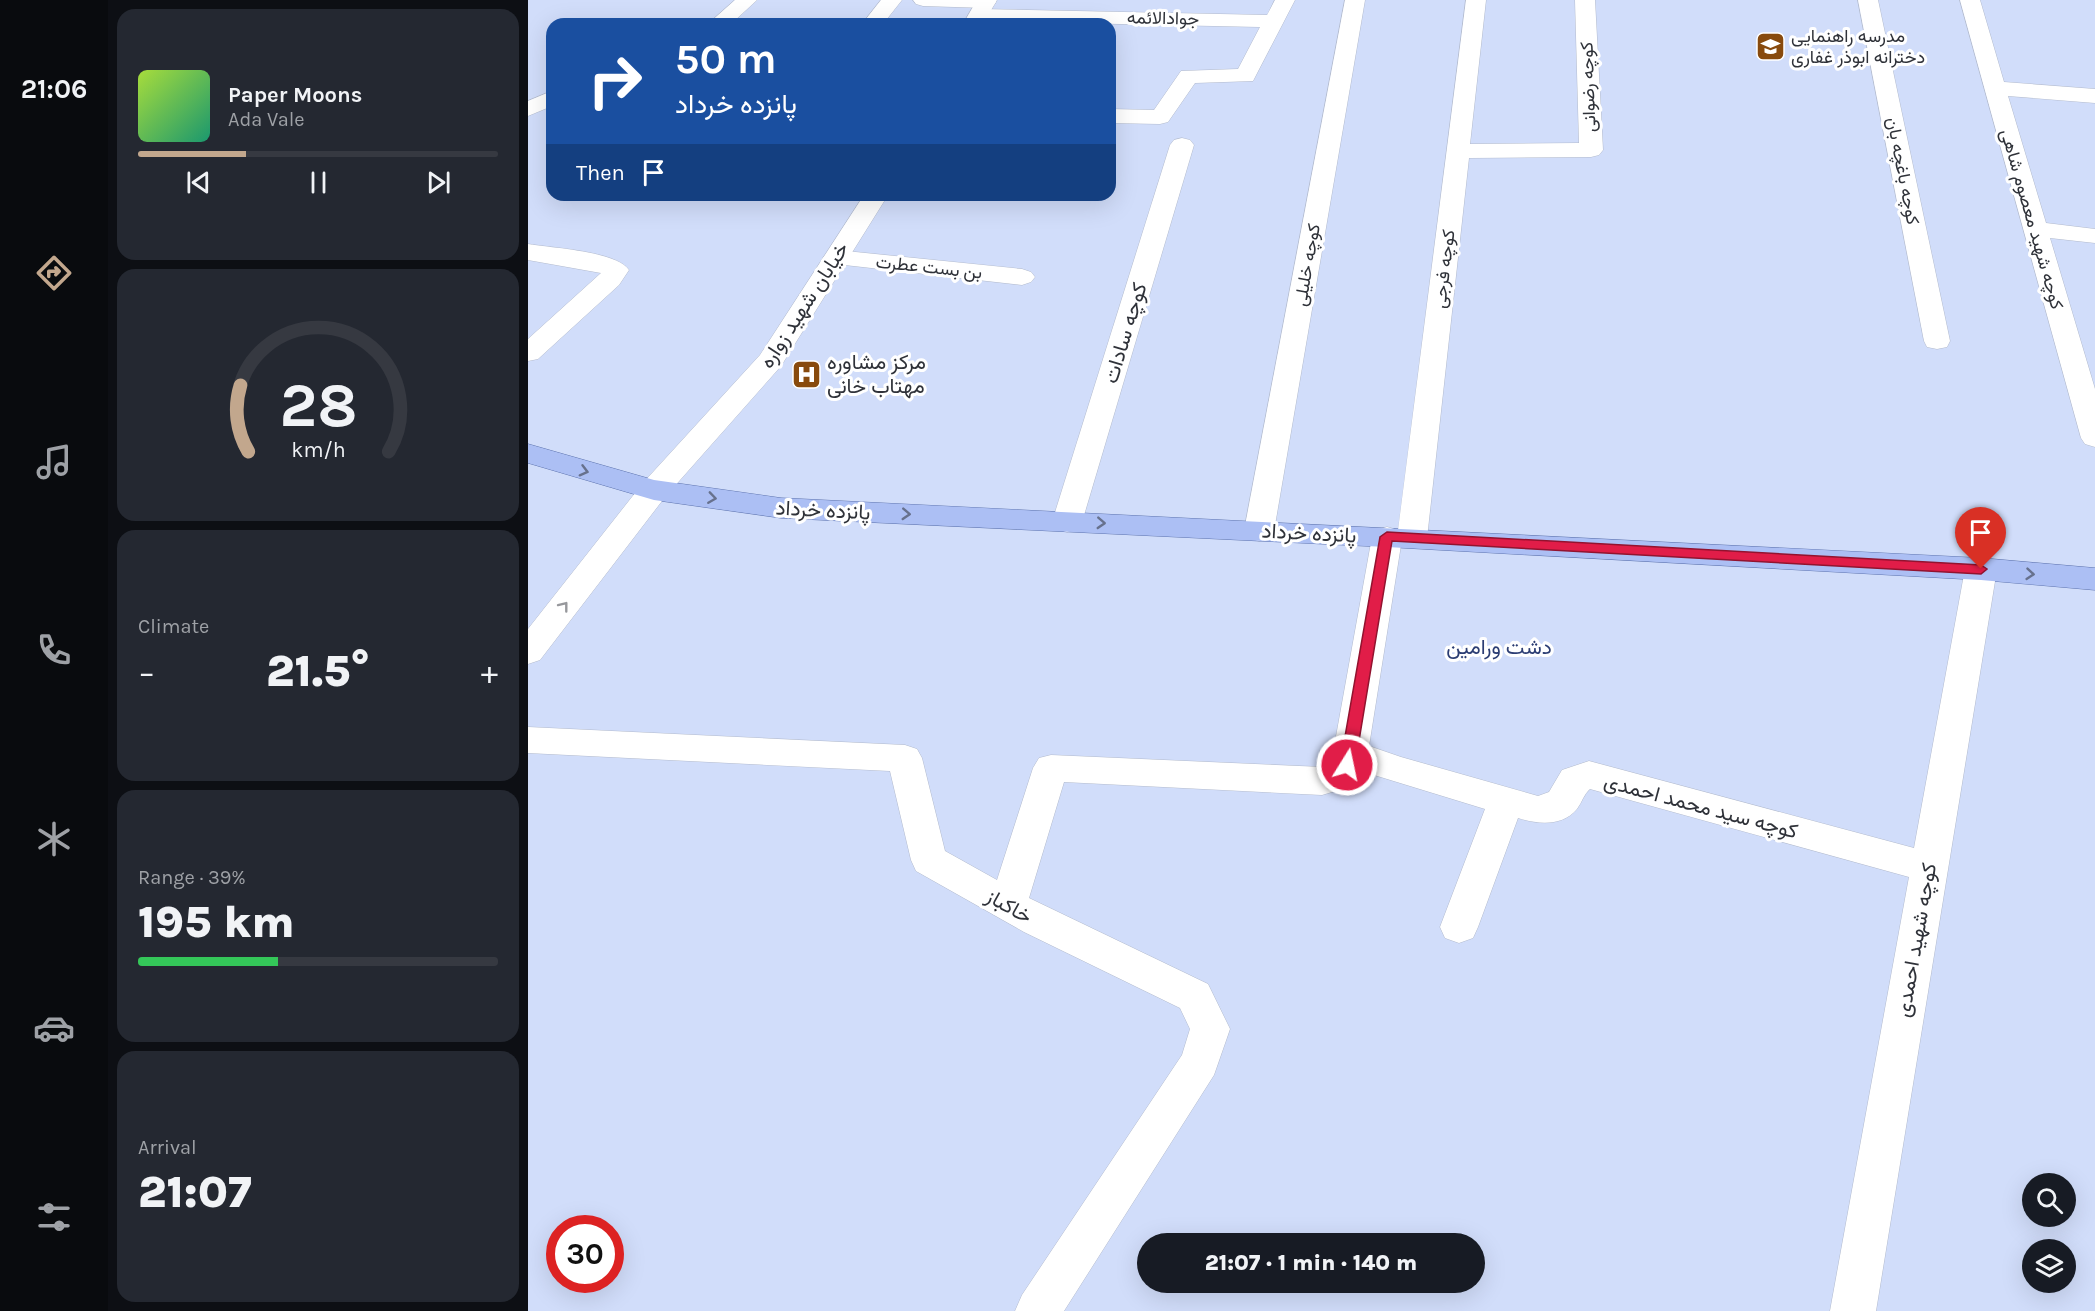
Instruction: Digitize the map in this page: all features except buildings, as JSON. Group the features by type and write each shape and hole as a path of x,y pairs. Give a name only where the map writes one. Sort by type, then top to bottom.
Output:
{"main road":[{"name":"پانزده خرداد","path":"528,453 565,466 654,490 781,508 1399,537 1981,569 2095,579"}],"street":[{"path":"725,18 747,0"},
{"path":"877,18 892,0"},
{"name":"جوادالائمه","path":"923,0 981,10 1275,21"},
{"path":"1116,116 1160,117 1189,76 1245,76 1286,0"},
{"name":"کوچه خلیلی","path":"1259,531 1355,0"},
{"name":"کوچه فرجی","path":"1345,765 1399,537 1458,151 1476,0"},
{"name":"کوچه رضوانی","path":"1458,151 1591,150 1585,0"},
{"name":"کوچه باغچه بان","path":"1868,0 1937,341"},
{"name":"کوچه شهید معصوم شاهی","path":"1970,0 2095,438"},
{"path":"1995,88 2095,96"},
{"path":"528,110 546,101"},
{"name":"کوچه سادات","path":"1067,522 1182,145"},
{"name":"خیابان شهید زواره","path":"528,652 654,490 771,360 872,201"},
{"path":"2035,229 2095,236"},
{"path":"528,252 603,264 616,270 610,280 528,353"},
{"name":"بن بست عطرت","path":"836,258 1022,277"},
{"name":"کوچه شهید احمدی","path":"1852,1311 1981,569"},
{"name":"خاکباز","path":"528,740 905,758 929,860 1008,906 1194,996 1210,1029 1200,1062 1038,1311"},
{"path":"1008,906 1051,768 1322,780 1345,765"},
{"name":"کوچه سید محمد احمدی","path":"1345,765 1394,769 1538,810 1553,809 1563,801 1575,780 1589,776 1928,867"},
{"path":"1459,927 1506,801"}],"green space":[{"name":"دشت ورامین","path":"528,0 2095,0 2095,1311 528,1311"}],"place":[{"name":"مدرسه راهنمایی دخترانه ابوذر غفاری","path":"1770,46"},
{"name":"مرکز مشاوره مهتاب خانی","path":"806,374"}],"route":[{"path":"1347,765 1387,537 1981,569"}]}
